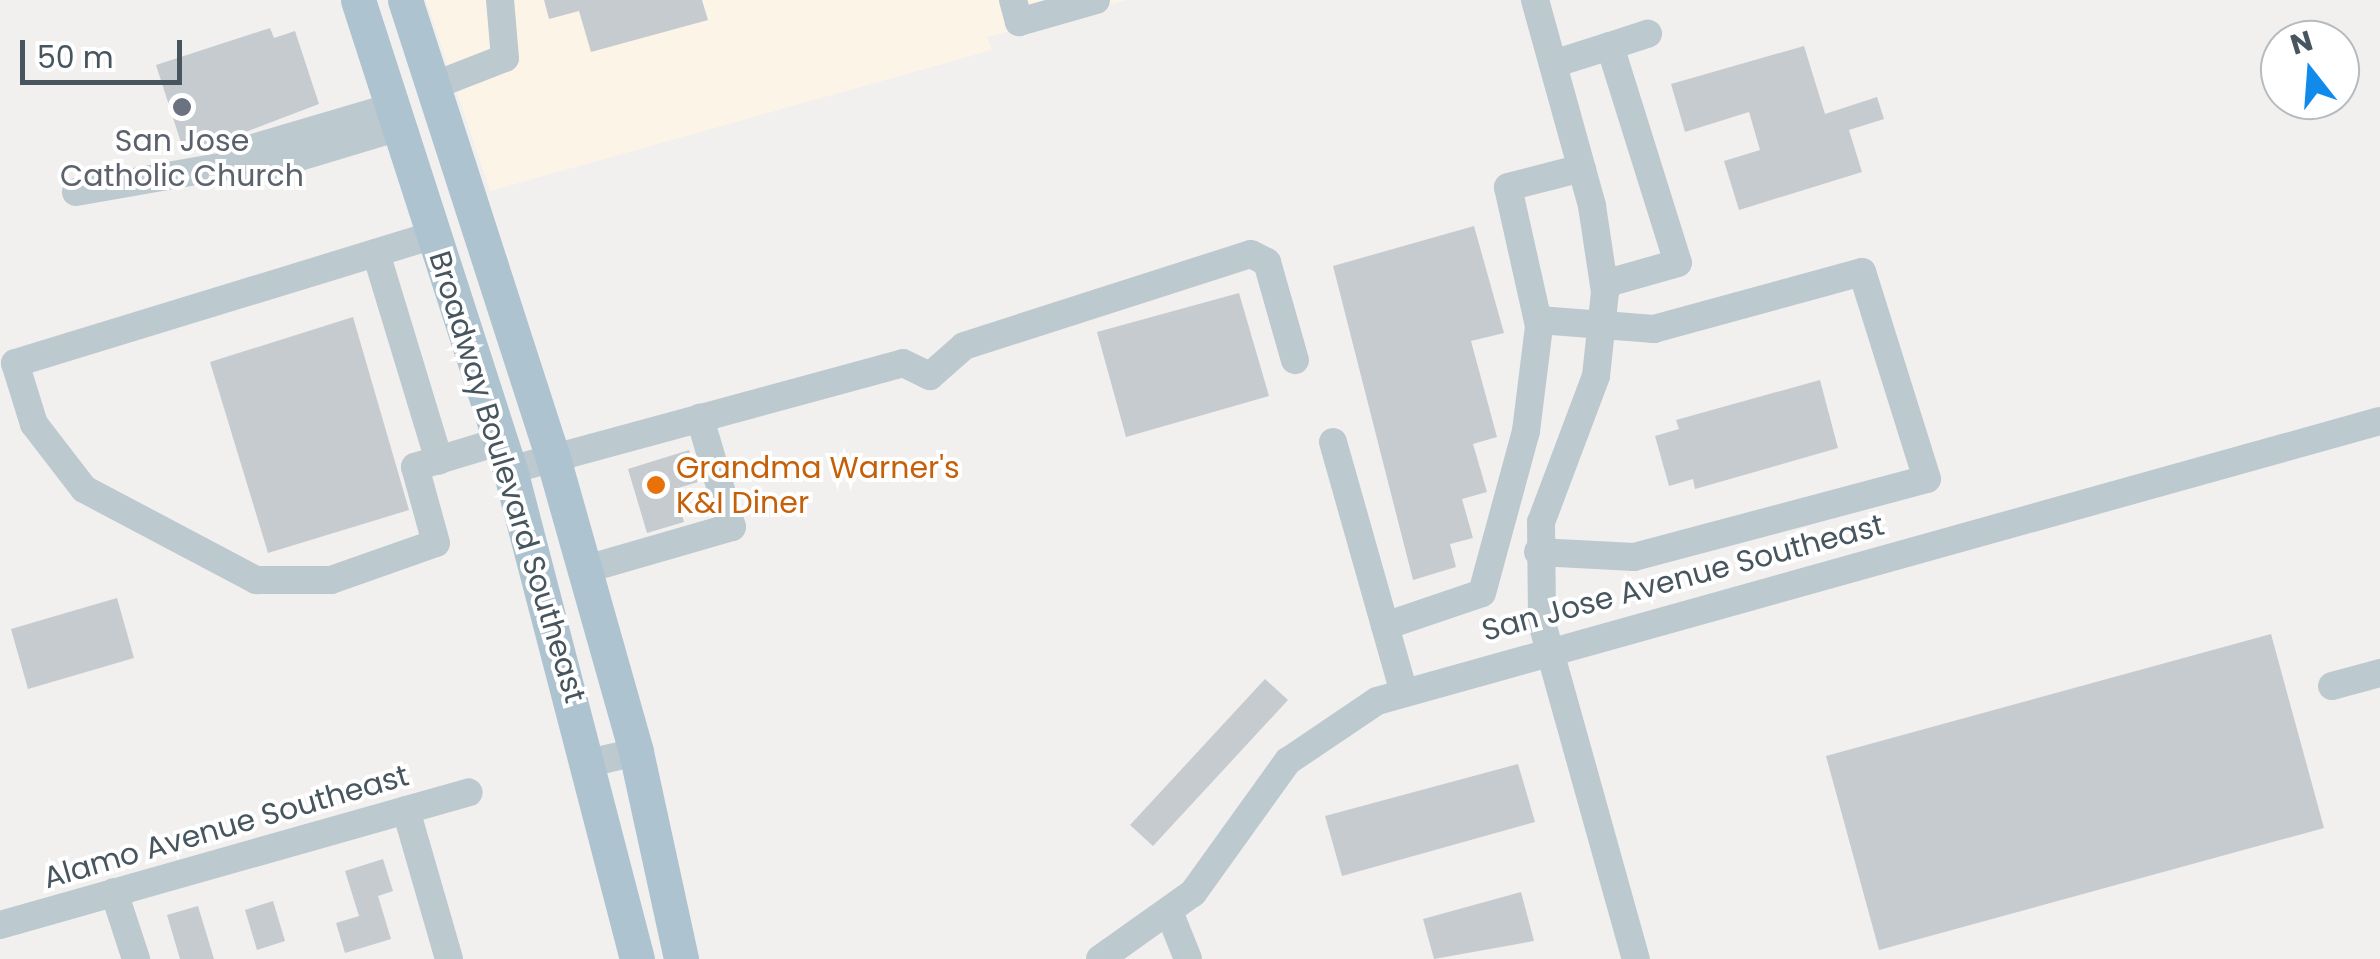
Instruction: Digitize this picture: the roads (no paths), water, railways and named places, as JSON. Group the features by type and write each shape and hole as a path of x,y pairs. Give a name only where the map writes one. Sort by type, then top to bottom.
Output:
{"main road":[{"name":"Broadway Boulevard Southeast","path":"358,0 505,455 592,762 638,959"},
{"name":"Broadway Boulevard Southeast","path":"405,0 553,458 636,752 681,959"}],"street":[{"path":"76,192 225,166 246,150 396,116 505,58 500,0"},
{"path":"1013,0 1018,22 1096,0"},
{"path":"1535,0 1582,168 1604,284 1604,328 1596,376 1552,481 1538,552 1548,648 1636,959"},
{"path":"1553,64 1648,34"},
{"path":"1604,284 1678,262 1610,46"},
{"path":"1385,626 1482,593 1526,431 1539,320 1508,187 1582,168"},
{"path":"434,235 15,363 34,424 84,489 256,580 331,580 436,543 415,468 439,460 505,455 553,458 903,363 930,376 964,346 1252,254 1266,262 1295,360"},
{"path":"376,253 439,460"},
{"path":"1538,552 1634,557 1927,479 1862,272 1654,329 1539,320"},
{"path":"583,570 732,527 700,418"},
{"name":"San Jose Avenue Southeast","path":"1100,959 1170,914 1288,761 1403,690 2380,421"},
{"path":"1333,442 1403,690"},
{"path":"2332,686 2380,673"},
{"path":"592,762 636,752"},
{"name":"Alamo Avenue Southeast","path":"0,925 469,792"},
{"path":"406,810 449,959"},
{"path":"114,892 136,959"},
{"path":"1170,914 1188,959"}],"place":[{"name":"San Jose Catholic Church","path":"182,107"},
{"name":"Grandma Warner's K&I Diner","path":"656,485"}]}
